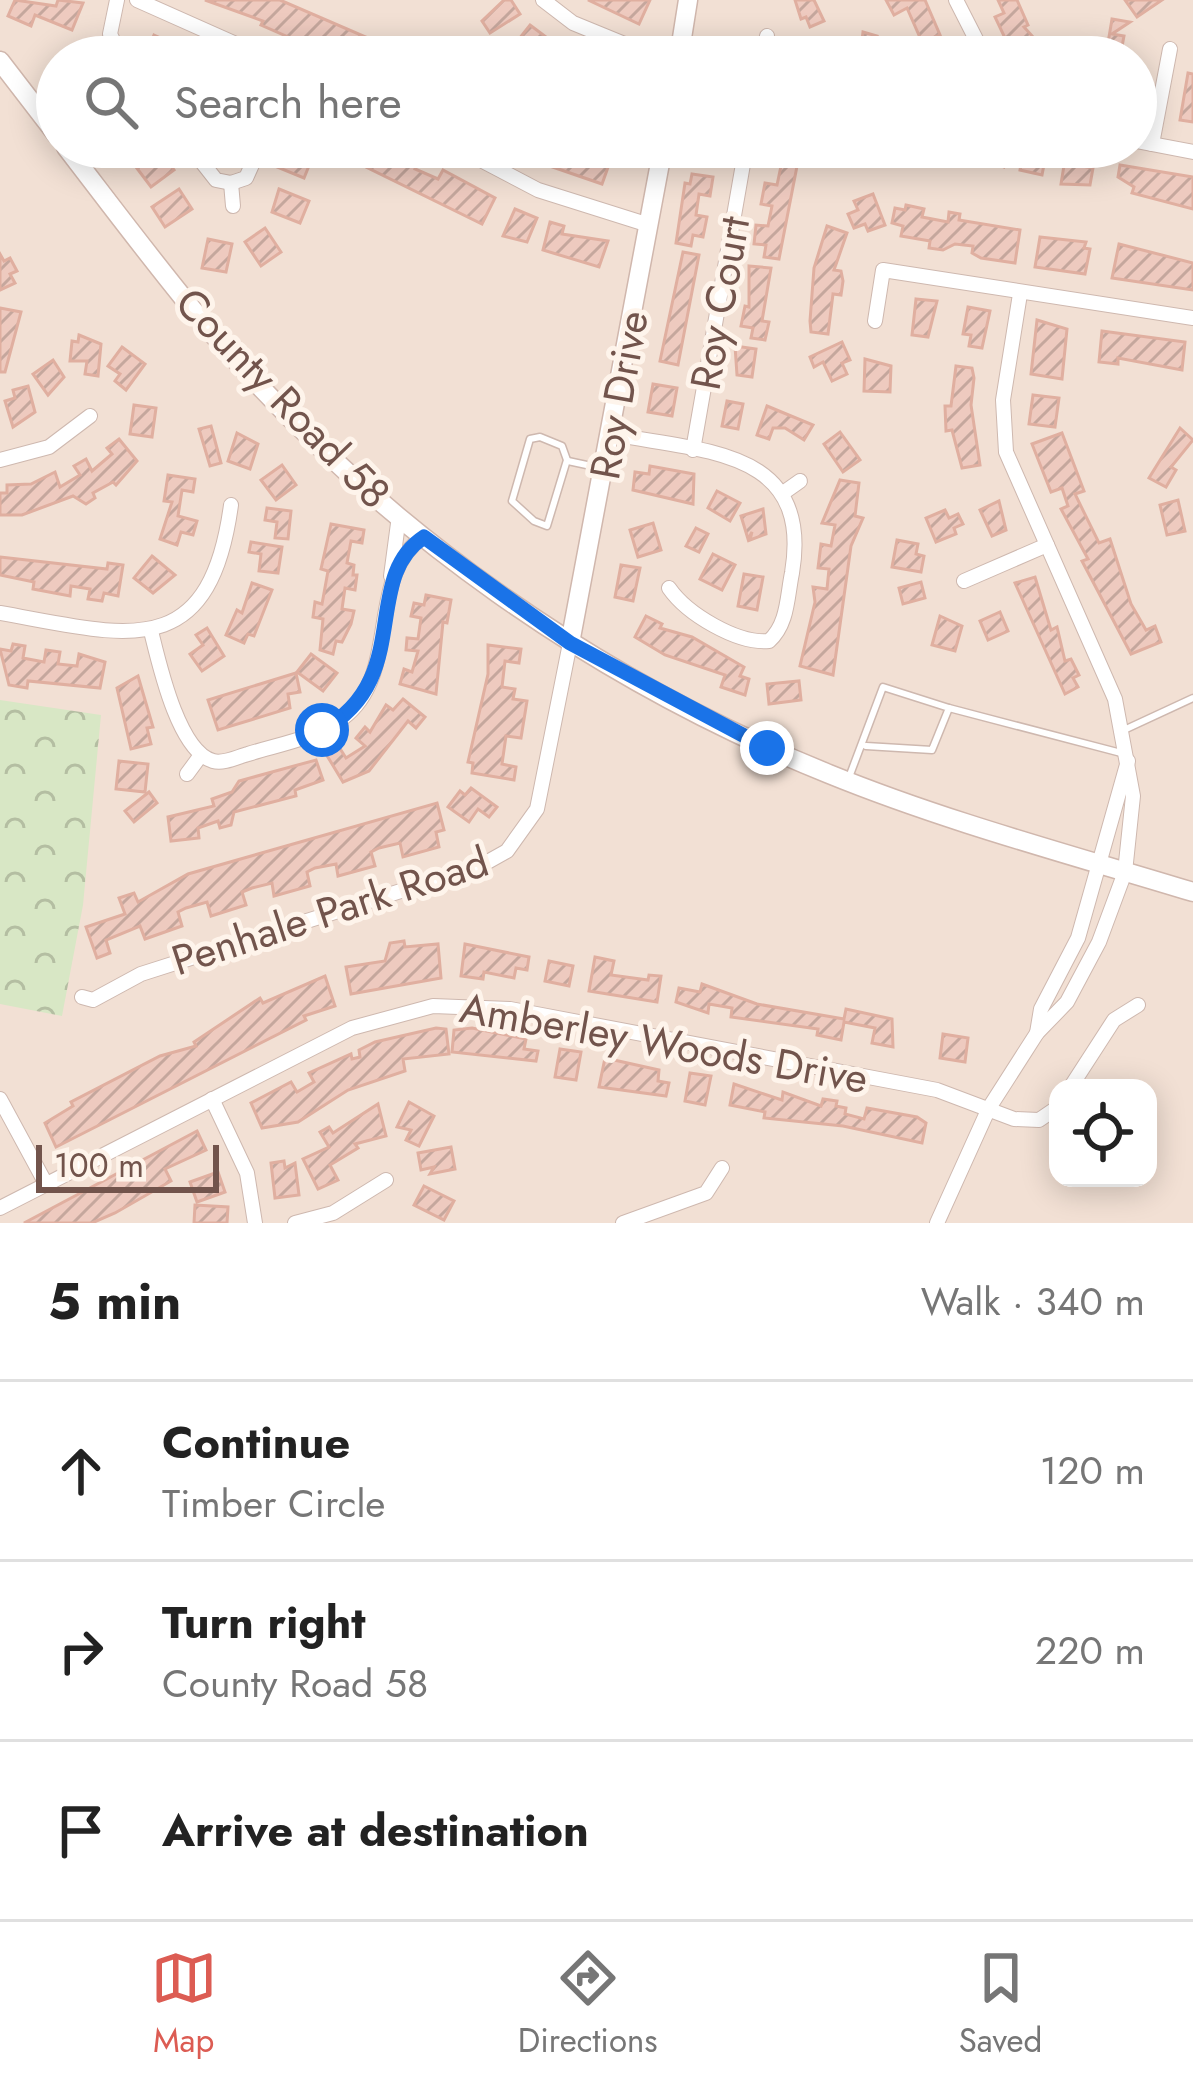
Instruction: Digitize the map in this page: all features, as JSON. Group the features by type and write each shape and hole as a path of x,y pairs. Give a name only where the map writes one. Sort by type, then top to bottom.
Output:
{"street":[{"path":"111,36 117,0"},
{"path":"137,0 218,36"},
{"path":"543,0 573,22 606,36"},
{"path":"682,36 688,0"},
{"path":"956,0 972,36"},
{"path":"1157,96 1170,49"},
{"path":"0,61 36,108"},
{"path":"1157,145 1193,152"},
{"name":"County Road 58","path":"83,168 220,342 399,516 570,643 708,720 848,782 1193,892"},
{"path":"207,168 216,180 232,183 246,178 251,168"},
{"path":"496,168 538,190 649,225"},
{"name":"Roy Drive","path":"570,643 659,168"},
{"name":"Roy Court","path":"693,450 743,168"},
{"path":"232,183 233,206"},
{"path":"875,321 883,270 1193,318"},
{"path":"937,1223 989,1108 1037,1033 1057,1016 1079,982 1125,872 1133,784 1124,730 1106,676 1004,436 1020,294"},
{"path":"0,460 50,446 90,416"},
{"path":"612,434 759,469 783,494 794,516 796,547 784,617 773,638 747,639 687,608 669,588"},
{"path":"783,494 800,481"},
{"path":"0,613 105,632 151,631 183,614 208,589 223,556 231,505"},
{"path":"151,631 184,734 201,755 226,761 308,736 347,715 375,678 392,592 399,516"},
{"path":"392,592 408,550 424,537"},
{"path":"964,581 1047,545"},
{"name":"Penhale Park Road","path":"82,997 93,1000 141,974 482,865 507,851 537,809 570,643"},
{"path":"187,774 201,755"},
{"path":"1037,1033 1041,1009 1078,938 1128,758"},
{"name":"Amberley Woods Drive","path":"0,1208 370,1020 464,1004 938,1090 1015,1119 1039,1120 1049,1113"},
{"path":"1076,1079 1114,1020 1138,1005"},
{"path":"0,1099 46,1184"},
{"path":"212,1100 247,1173 255,1223"},
{"path":"622,1223 706,1192 722,1168"},
{"path":"295,1223 333,1213 386,1180"}],"lane":[{"path":"530,439 551,440 562,446 567,460 549,523 542,526 512,501 525,448 530,439"},
{"path":"567,460 606,469"},
{"path":"866,746 862,740 883,687 1128,758"},
{"path":"1124,730 1193,698"},
{"path":"866,746 932,750 949,708"},
{"path":"848,782 866,746"}],"shaded area":[{"path":"0,0 1193,0 1193,1223 0,1223"}],"green space":[{"path":"0,700 101,715 83,905 62,1016 0,1004"}],"building":[{"path":"15,0 56,6 58,0 83,3 72,30 35,15 31,26 8,16"},
{"path":"205,0 280,0 363,36 286,36 261,25 263,21"},
{"path":"504,0 511,0 520,14 490,33 482,21"},
{"path":"588,0 650,0 639,24"},
{"path":"795,0 814,0 824,21 810,27 806,17 801,19"},
{"path":"886,0 925,0 940,35 919,36 907,8 894,15"},
{"path":"998,0 1017,0 1028,25 1024,27 1032,36 1004,36 995,17 1004,13"},
{"path":"1125,0 1162,0 1137,17"},
{"path":"1112,19 1130,22 1112,34 1124,36 1109,36"},
{"path":"530,25 545,36 521,36"},
{"path":"1188,73 1193,74 1193,122 1180,120"},
{"path":"137,168 172,168 174,170 151,187"},
{"path":"279,168 308,168 304,178"},
{"path":"368,168 415,168 438,179 443,170 495,198 482,224"},
{"path":"556,168 608,168 602,184"},
{"path":"781,168 797,168 779,259 764,257 766,245 754,244 756,225 768,226 772,206 761,204 765,183 777,185"},
{"path":"1020,168 1043,168 1042,175"},
{"path":"1064,168 1093,168 1090,185 1061,184"},
{"path":"1120,168 1138,168 1193,177 1193,209 1132,193 1134,187 1118,177"},
{"path":"692,174 713,177 710,196 699,194 696,215 707,217 703,237 693,235 691,246 676,243 685,183 690,184"},
{"path":"179,189 192,209 165,227 152,207"},
{"path":"279,189 309,201 300,223 272,212"},
{"path":"873,194 885,225 868,231 865,224 854,228 848,214 858,210 854,201"},
{"path":"906,205 924,209 922,217 948,222 949,212 960,214 959,220 1020,230 1015,263 981,258 972,253 973,246 955,244 943,250 929,248 930,241 901,236 903,226 892,223 895,208 905,210"},
{"path":"515,209 537,218 527,242 503,236"},
{"path":"550,222 564,226 562,234 608,241 599,267 543,250"},
{"path":"827,226 847,233 834,270 841,271 843,281 841,295 833,294 828,334 811,332 810,321 814,268"},
{"path":"265,228 281,252 261,266 245,242"},
{"path":"1040,237 1086,242 1084,248 1090,249 1085,274 1035,267"},
{"path":"208,239 232,244 226,272 202,268"},
{"path":"1119,244 1193,263 1193,290 1112,278"},
{"path":"683,252 699,255 678,365 660,361"},
{"path":"0,254 4,261 10,258 17,271 10,274 15,283 0,290"},
{"path":"749,266 771,268 762,321 769,322 765,340 751,338 753,328 741,326 745,306 749,307"},
{"path":"916,299 937,301 928,337 912,335"},
{"path":"968,307 990,311 982,348 969,346 971,335 963,334"},
{"path":"0,308 21,312 5,372 0,372"},
{"path":"1037,320 1067,329 1062,379 1031,374"},
{"path":"1102,331 1185,342 1182,370 1118,358 1118,364 1099,362"},
{"path":"79,335 101,344 98,376 85,374 87,361 70,361 72,341 78,342"},
{"path":"842,342 850,360 842,363 847,374 832,381 823,362 814,367 810,357"},
{"path":"735,346 756,349 752,377 737,375"},
{"path":"122,347 145,364 126,390 115,381 120,374 108,366"},
{"path":"865,359 891,366 890,392 864,391"},
{"path":"53,360 64,377 48,395 33,374"},
{"path":"956,366 972,368 971,405 980,465 962,468 952,430 946,431 945,406 951,406"},
{"path":"653,384 677,388 672,416 648,412"},
{"path":"28,386 35,412 13,427 5,401 15,398 13,390"},
{"path":"1033,395 1059,398 1055,427 1029,424"},
{"path":"727,401 743,404 738,429 722,426"},
{"path":"134,405 156,408 152,437 130,434"},
{"path":"767,406 813,425 804,440 785,428 773,428 769,439 757,435"},
{"path":"211,426 221,463 210,466 199,429"},
{"path":"1180,428 1193,440 1171,467 1176,470 1166,487 1149,478"},
{"path":"840,432 860,460 843,472 824,444"},
{"path":"237,433 258,444 250,469 228,461"},
{"path":"1062,433 1084,491 1075,494 1099,543 1110,539 1131,604 1146,630 1155,626 1161,642 1131,654 1082,561 1088,559 1061,509 1068,506 1062,488 1051,492 1032,444"},
{"path":"119,439 137,461 116,485 113,482 93,493 95,498 86,504 73,496 22,515 0,515 0,493 7,493 7,485 31,484 55,472 60,487 80,475 74,466 86,459 92,471 112,454 107,448"},
{"path":"282,465 296,485 276,500 261,480"},
{"path":"650,466 694,474 693,504 633,490 635,472 649,474"},
{"path":"168,475 195,479 193,492 182,490 178,516 197,521 193,535 181,532 177,545 160,539 172,502 164,501"},
{"path":"840,480 859,483 855,516 863,518 851,546 833,675 800,666 815,602 813,587 827,589 829,569 818,568 821,544 831,546 835,525 822,523"},
{"path":"717,491 740,503 730,521 708,508"},
{"path":"1178,500 1185,531 1167,535 1160,505"},
{"path":"999,501 1006,530 992,536 980,510"},
{"path":"267,508 291,511 288,539 275,538 277,522 265,520"},
{"path":"763,509 766,534 750,540 752,532 748,539 741,516"},
{"path":"945,510 949,518 958,514 963,524 954,528 956,534 936,542 926,518"},
{"path":"653,523 661,550 638,557 630,530"},
{"path":"331,524 364,530 362,543 351,541 347,563 354,565 353,575 357,575 355,590 345,588 342,609 354,611 351,624 342,642 336,641 333,654 320,650 323,619 313,617 315,602 322,604 328,571 321,569"},
{"path":"696,528 708,534 699,552 686,546"},
{"path":"897,540 918,544 916,554 924,556 921,572 892,567"},
{"path":"251,542 282,547 278,573 259,571 261,554 249,552"},
{"path":"713,554 735,565 722,590 700,579"},
{"path":"152,556 175,575 153,593 134,578"},
{"path":"0,557 107,569 108,563 123,565 118,596 104,593 102,601 88,599 90,589 71,586 70,596 33,589 34,582 0,575"},
{"path":"621,565 640,568 633,601 615,597"},
{"path":"744,574 763,577 757,610 738,606"},
{"path":"1035,577 1051,630 1057,627 1065,661 1071,659 1079,675 1073,678 1078,687 1065,694 1015,583"},
{"path":"921,582 925,598 903,604 899,588"},
{"path":"252,583 272,590 254,636 248,634 244,643 226,635 237,610 242,613"},
{"path":"426,595 451,600 447,623 443,622 436,694 400,684 404,669 412,672 418,651 406,650 407,638 418,639 421,618 411,616 414,603 424,605"},
{"path":"1000,612 1008,631 988,640 980,621"},
{"path":"646,616 662,624 660,628 692,637 744,667 740,676 749,679 745,695 721,687 725,675 665,655 635,637"},
{"path":"940,616 962,626 955,651 932,645"},
{"path":"207,628 224,656 202,671 190,654 203,645 196,635"},
{"path":"13,644 25,646 23,658 44,662 46,650 60,652 58,664 77,666 79,654 105,662 100,688 28,681 27,688 9,685 0,649 11,651"},
{"path":"488,645 521,649 519,663 505,661 502,687 515,689 513,699 527,701 521,738 506,736 502,764 516,767 514,780 472,773 473,763 468,762 488,674"},
{"path":"311,654 337,673 323,691 297,672"},
{"path":"296,673 300,692 288,694 290,708 218,730 208,700"},
{"path":"138,676 153,727 147,728 151,744 131,749 117,688"},
{"path":"799,681 801,700 769,704 767,684"},
{"path":"403,699 425,717 416,728 408,721 369,771 343,782 326,754 339,747 346,758 365,746 356,738 365,727 370,732 386,705 393,710"},
{"path":"316,760 323,780 295,790 296,796 234,812 231,825 220,828 218,821 198,828 199,838 171,841 168,817 214,806 212,799 232,792 239,781"},
{"path":"119,761 148,764 145,792 116,789"},
{"path":"471,788 497,807 489,817 478,809 469,822 448,807 460,791 465,795"},
{"path":"149,792 157,803 134,822 125,811"},
{"path":"437,803 444,830 436,832 439,847 403,857 400,843 379,848 371,852 375,866 338,876 336,864 315,868 307,872 310,886 274,896 272,883 252,888 242,892 246,905 211,916 207,902 186,908 178,912 182,926 145,939 140,926 106,940 110,953 97,958 86,927 125,914 119,898 134,893 138,902 188,874"},
{"path":"404,941 405,947 438,944 441,978 351,994 346,967 385,961 390,943"},
{"path":"465,944 529,957 527,970 516,968 514,978 484,972 483,979 461,976"},
{"path":"595,957 614,961 611,975 648,980 649,975 661,976 657,1002 589,991"},
{"path":"549,961 573,966 569,986 545,981"},
{"path":"325,976 335,1006 304,1016 306,1020 56,1147 45,1123 73,1106 71,1102 160,1056 196,1046 194,1042 260,998 263,1003"},
{"path":"702,984 757,1004 844,1019 846,1009 892,1019 893,1047 872,1043 875,1028 844,1022 841,1040 817,1035 818,1029 731,1017 732,1008 709,1004 708,1013 676,1002 679,988 700,992"},
{"path":"472,1028 526,1039 524,1049 538,1051 536,1061 452,1052 454,1030"},
{"path":"446,1029 449,1054 403,1059 405,1071 348,1090 298,1122 262,1128 251,1103 291,1082 297,1092 314,1082 309,1073 351,1054 352,1059 360,1057 359,1050 375,1042"},
{"path":"943,1034 968,1038 965,1062 940,1058"},
{"path":"560,1049 581,1052 576,1080 555,1077"},
{"path":"605,1058 659,1070 658,1081 669,1083 666,1096 599,1087"},
{"path":"690,1073 711,1076 705,1105 685,1101"},
{"path":"734,1084 782,1100 783,1092 821,1106 823,1099 837,1101 836,1106 846,1108 845,1114 864,1119 867,1108 917,1117 926,1123 922,1143 843,1126 764,1118 765,1112 730,1105"},
{"path":"409,1102 434,1116 419,1146 406,1140 411,1130 397,1127"},
{"path":"378,1104 386,1136 355,1144 358,1148 330,1165 338,1180 318,1189 303,1159 329,1147 320,1132 329,1127 333,1133"},
{"path":"197,1131 206,1150 165,1169 171,1181 115,1213 92,1223 24,1223"},
{"path":"451,1147 455,1169 430,1174 434,1167 421,1170 418,1153"},
{"path":"284,1161 285,1168 295,1163 299,1195 275,1198 271,1163"},
{"path":"218,1172 225,1192 197,1202 190,1182"},
{"path":"424,1186 454,1201 444,1220 414,1205"},
{"path":"195,1205 228,1207 227,1223 194,1223"}],"route":[{"path":"322,730 357,705 375,678 392,592 408,550 424,537 570,643 767,748"}]}
